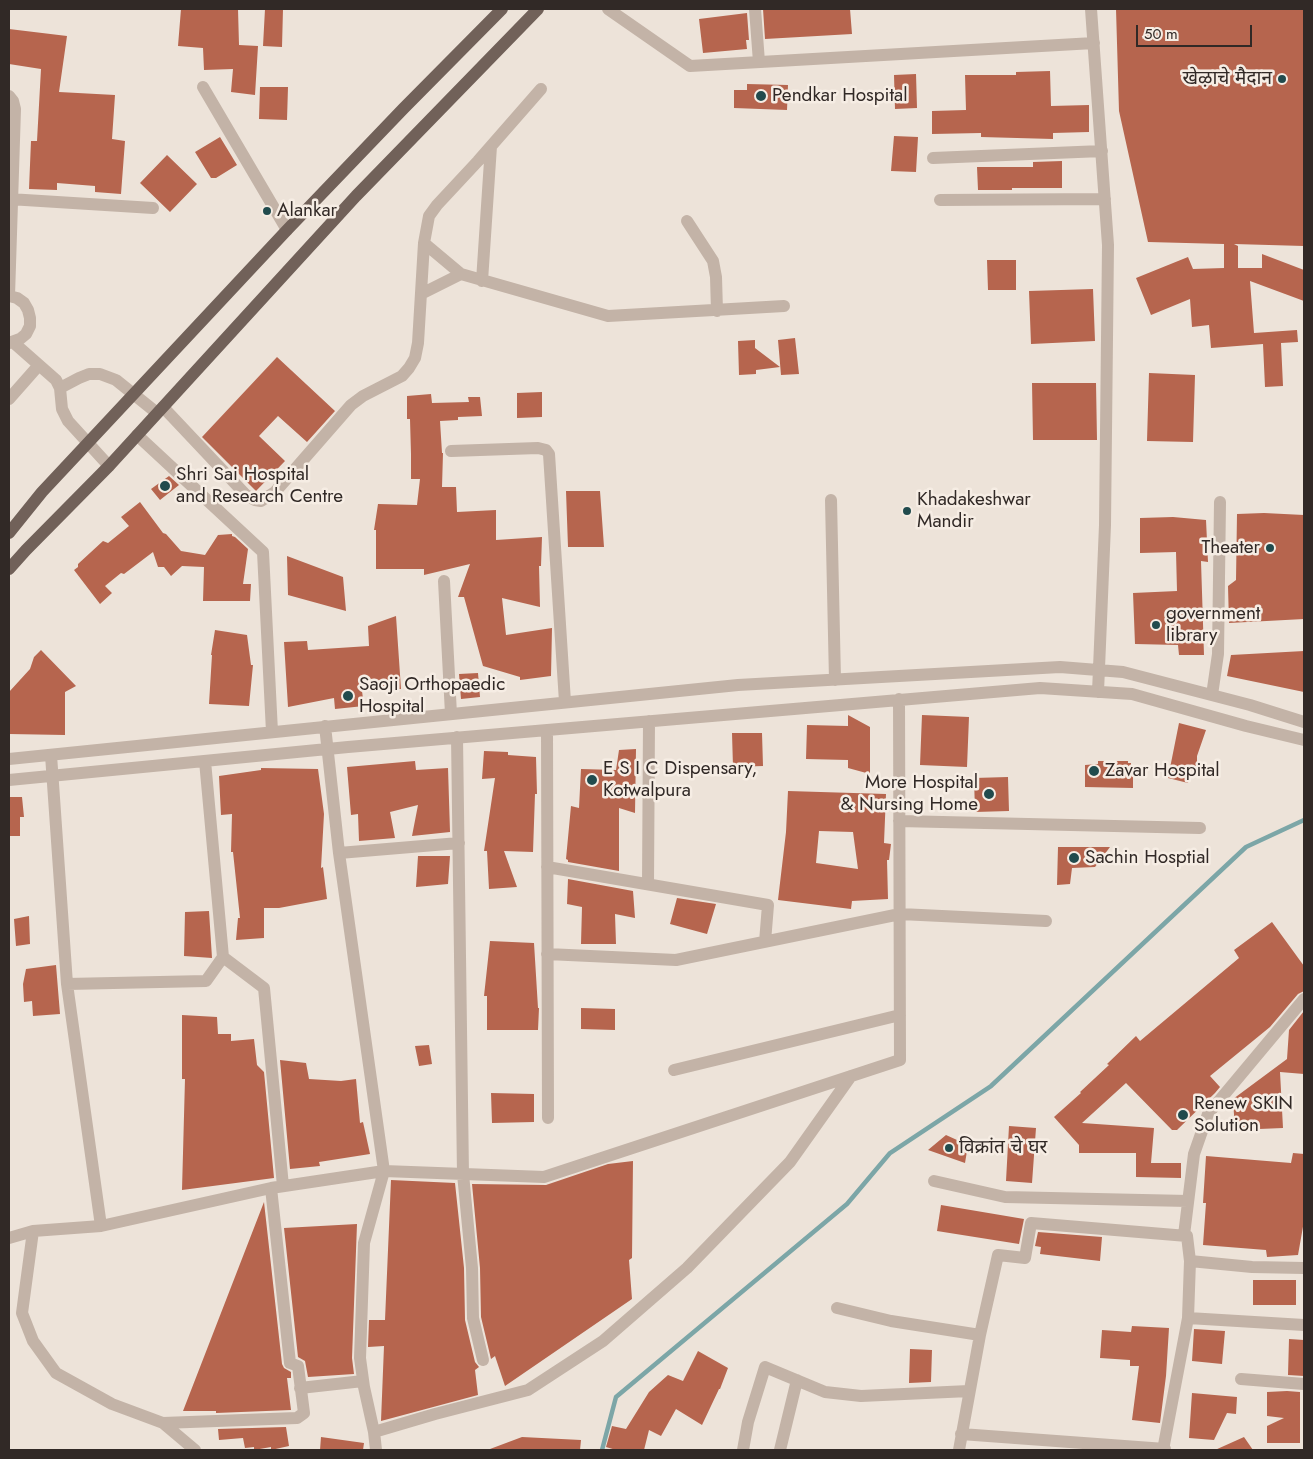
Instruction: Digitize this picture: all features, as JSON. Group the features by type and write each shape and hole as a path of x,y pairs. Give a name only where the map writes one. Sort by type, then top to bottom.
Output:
{"main road":[{"path":"9,533 42,492 287,230 403,108 502,9"},
{"path":"9,569 138,435 356,196 538,9"}],"street":[{"path":"608,9 690,66 1094,43"},
{"path":"755,9 759,62"},
{"path":"1091,9 1108,245 1105,525 1098,692"},
{"path":"202,87 287,230"},
{"path":"60,388 90,374 100,374 116,380 160,410 246,495 255,500 265,499 275,492 351,405 363,396 402,376 409,368 415,358 418,343 424,243 427,224 432,210 541,89"},
{"path":"9,96 13,100 15,108 11,131 9,296 17,298 24,303 30,318 30,326 26,334 11,343 56,380 60,388 62,409 68,421 109,466"},
{"path":"482,280 491,146"},
{"path":"933,158 1102,151"},
{"path":"10,199 153,208"},
{"path":"940,200 1105,199"},
{"path":"688,220 713,261 716,277 717,311"},
{"path":"424,243 461,274 608,316 784,306"},
{"path":"421,294 461,274"},
{"path":"9,399 39,365"},
{"path":"138,435 263,552 272,732"},
{"path":"451,451 538,448 546,450 548,454 565,702"},
{"path":"831,500 835,680"},
{"path":"1212,695 1218,654 1220,502"},
{"path":"444,581 451,714"},
{"path":"9,759 738,685 1060,667 1124,672 1304,722"},
{"path":"9,780 458,737 1040,688 1132,694 1304,740"},
{"path":"9,1238 34,1231 101,1226 277,1187 384,1170 544,1177 900,1060 899,699"},
{"path":"648,884 649,721"},
{"path":"325,726 339,853 384,1170 364,1243 360,1358 376,1450"},
{"path":"546,730 548,1118"},
{"path":"458,737 463,1174 472,1268 473,1318 483,1360"},
{"path":"51,755 67,984 101,1226"},
{"path":"67,984 206,982 223,957 206,761"},
{"path":"899,821 1200,828"},
{"path":"339,853 459,843"},
{"path":"547,867 768,905 765,942"},
{"path":"547,954 676,960 900,914 1046,922"},
{"path":"163,1423 297,1418 304,1413 298,1366 290,1363 264,988 223,957"},
{"path":"960,1434 1164,1450 1188,1318 1190,1261 1187,1236 1184,1235 1194,1154 1208,1114 1304,999"},
{"path":"674,1070 900,1015"},
{"path":"374,1432 528,1390 603,1341 688,1268 790,1162 851,1076"},
{"path":"934,1181 1005,1197 1188,1201"},
{"path":"959,1450 960,1434 998,1255 1025,1258 1031,1222 1187,1236"},
{"path":"34,1231 22,1313 33,1341 56,1373 112,1404 163,1423 195,1450"},
{"path":"1190,1261 1252,1267 1304,1268"},
{"path":"837,1308 890,1321 980,1335"},
{"path":"1188,1318 1304,1325"},
{"path":"743,1450 748,1422 764,1367 825,1392 861,1396 969,1391"},
{"path":"1241,1379 1304,1384"},
{"path":"780,1450 797,1380"},
{"path":"300,1388 363,1381"}],"building":[{"path":"181,9 238,9 239,45 258,46 255,95 231,92 233,69 204,70 203,48 178,46"},
{"path":"265,9 283,9 282,47 263,46"},
{"path":"763,9 850,9 852,34 765,39"},
{"path":"1116,9 1304,9 1304,246 1234,244 1238,246 1238,268 1262,268 1262,254 1304,270 1304,301 1250,281 1254,333 1297,330 1298,342 1281,343 1283,386 1265,387 1263,344 1211,348 1209,325 1192,327 1190,299 1151,315 1136,278 1188,257 1193,269 1224,268 1224,244 1148,242 1119,111"},
{"path":"747,13 749,40 746,40 747,49 703,53 699,19"},
{"path":"9,29 67,36 59,92 115,95 112,139 125,141 121,194 95,192 95,186 57,183 57,190 29,189 31,141 37,141 41,69 9,64"},
{"path":"1050,71 1051,106 1089,105 1089,132 1053,133 1053,139 981,137 981,133 932,134 932,111 966,110 965,75 1016,75 1016,72"},
{"path":"916,74 917,108 895,109 894,75"},
{"path":"747,84 788,85 787,110 734,108 734,90 747,90"},
{"path":"260,87 288,87 287,120 259,119"},
{"path":"894,136 918,137 916,172 891,171"},
{"path":"220,137 237,165 216,178 211,178 195,152"},
{"path":"167,155 197,184 170,212 140,183"},
{"path":"1062,161 1062,188 978,190 977,167 1033,167 1033,162"},
{"path":"987,260 1016,260 1016,290 988,290"},
{"path":"1093,289 1095,341 1031,344 1029,291"},
{"path":"795,338 799,374 781,375 778,340"},
{"path":"755,340 755,348 780,367 756,370 756,374 739,375 738,341"},
{"path":"277,357 335,411 307,442 278,416 259,436 285,461 256,491 202,437"},
{"path":"1149,373 1195,375 1193,442 1147,441"},
{"path":"1032,383 1096,383 1097,440 1033,440"},
{"path":"542,392 542,417 517,418 517,393"},
{"path":"431,394 432,403 469,402 468,397 480,397 482,416 458,417 458,420 440,421 443,453 442,487 456,487 457,512 496,510 496,540 542,537 541,566 539,566 540,607 502,598 506,635 552,628 551,676 520,680 520,677 483,666 464,597 458,597 470,564 424,575 424,569 376,569 376,530 374,530 378,504 417,505 420,479 411,479 410,419 407,419 407,396"},
{"path":"169,476 179,485 160,500 151,489"},
{"path":"566,491 600,491 604,547 568,547"},
{"path":"140,502 163,533 181,551 205,555 218,535 232,534 248,549 243,584 251,584 250,601 203,601 204,567 182,566 171,576 164,567 158,567 153,552 105,586 112,593 100,604 74,570 103,541 108,543 129,526 121,517"},
{"name":"Theater","path":"1237,514 1304,515 1304,619 1229,623 1228,586 1236,580"},
{"path":"1173,517 1206,520 1208,562 1201,561 1204,655 1179,655 1178,645 1135,644 1133,593 1177,591 1176,552 1140,553 1140,518"},
{"path":"287,556 343,577 346,611 288,595"},
{"path":"396,616 401,689 362,691 364,706 335,709 334,698 288,707 284,642 307,641 308,650 369,646 368,626"},
{"path":"215,630 247,635 251,665 253,665 249,706 209,704 211,655"},
{"path":"41,650 76,686 65,692 65,735 9,734 9,692 30,669 34,657"},
{"path":"1304,651 1304,692 1227,676 1231,655"},
{"path":"478,673 480,697 461,699 459,674"},
{"path":"848,715 870,727 870,774 848,768 848,760 806,759 807,725 848,726"},
{"path":"922,715 969,717 967,767 920,765"},
{"path":"1179,723 1206,730 1197,756 1197,771 1191,771 1188,783 1168,778"},
{"path":"732,733 762,733 763,766 733,767"},
{"path":"636,749 635,813 619,808 619,871 568,862 566,859 571,806 579,808 581,769 616,770 619,750"},
{"path":"484,751 508,752 508,755 536,757 537,794 535,794 533,852 504,851 517,887 489,889 487,851 484,851 495,778 482,779"},
{"path":"415,761 416,770 448,768 450,832 412,836 418,805 390,812 395,838 359,841 358,814 351,815 347,767"},
{"path":"1098,761 1128,761 1128,763 1131,763 1133,788 1085,787 1085,765 1098,764"},
{"path":"261,768 318,769 324,814 321,868 323,867 327,899 279,908 264,908 264,938 236,940 238,918 240,918 233,852 231,852 232,814 221,815 219,776 261,770"},
{"path":"1008,777 1009,811 975,812 974,778"},
{"path":"788,791 886,794 884,843 891,844 889,860 887,860 888,899 852,901 851,909 778,900 786,832","holes":["819,831 853,832 858,869 816,863"]},
{"path":"9,797 22,797 24,817 20,817 20,836 9,836"},
{"path":"1058,847 1110,847 1095,867 1072,868 1070,884 1057,885"},
{"path":"418,856 450,856 448,884 416,887"},
{"path":"568,879 633,891 635,918 615,914 616,944 581,944 582,907 567,904"},
{"path":"677,898 716,904 707,934 670,924"},
{"path":"209,911 212,958 184,956 185,912"},
{"path":"29,916 30,944 16,946 14,919"},
{"path":"1272,922 1304,966 1304,991 1298,994 1270,1027 1210,1076 1220,1087 1215,1093 1177,1130 1172,1130 1126,1083 1082,1123 1154,1128 1151,1163 1181,1163 1181,1178 1136,1177 1136,1153 1079,1153 1079,1145 1054,1117 1081,1093 1136,1036 1140,1041 1239,958 1234,950"},
{"path":"490,941 534,943 539,1008 538,1030 487,1030 487,996 484,996"},
{"path":"56,965 60,1014 33,1016 32,1001 24,1002 23,984 26,969"},
{"path":"581,1008 615,1009 615,1030 581,1029"},
{"path":"1304,1011 1304,1074 1280,1072 1283,1128 1235,1130 1233,1099 1287,1059 1289,1030"},
{"path":"182,1015 217,1017 218,1034 231,1034 231,1041 254,1039 257,1065 264,1072 274,1178 182,1190 185,1079 182,1079"},
{"path":"429,1045 432,1064 419,1066 415,1046"},
{"path":"280,1060 306,1063 309,1079 341,1081 356,1079 360,1123 363,1122 370,1154 319,1162 320,1166 290,1169"},
{"path":"491,1093 534,1094 534,1122 492,1123"},
{"path":"1009,1126 1036,1128 1032,1183 1006,1181"},
{"name":"विक्रांत चे घर","path":"946,1135 968,1145 965,1163 928,1150"},
{"path":"1293,1153 1304,1154 1304,1221 1298,1255 1267,1257 1266,1250 1203,1245 1206,1203 1203,1203 1206,1156 1291,1163"},
{"path":"633,1161 632,1258 629,1260 632,1299 505,1386 495,1356 491,1359 481,1317 480,1268 472,1184 546,1185 608,1164"},
{"path":"391,1180 455,1183 464,1268 465,1320 475,1362 479,1367 475,1370 478,1395 381,1421 384,1346 368,1347 369,1320 385,1320"},
{"path":"264,1202 282,1364 284,1368 291,1372 291,1378 287,1378 291,1410 216,1413 216,1411 183,1411"},
{"path":"941,1205 1024,1219 1019,1244 937,1231"},
{"path":"357,1224 352,1358 354,1374 308,1377 305,1361 298,1357 284,1228"},
{"path":"1038,1232 1102,1237 1100,1261 1040,1254 1041,1247 1035,1246"},
{"path":"1253,1280 1296,1280 1296,1305 1253,1305"},
{"path":"1132,1326 1169,1328 1166,1376 1160,1423 1132,1420 1139,1366 1130,1366 1130,1360 1100,1358 1102,1330 1131,1332"},
{"path":"1194,1329 1225,1331 1222,1364 1192,1361"},
{"path":"1289,1339 1304,1340 1304,1376 1288,1375"},
{"path":"910,1349 932,1350 931,1382 909,1383"},
{"path":"698,1351 728,1368 702,1425 676,1409 661,1436 649,1430 644,1450 616,1450 606,1447 612,1426 626,1429 649,1392 668,1375 683,1381"},
{"path":"1267,1392 1300,1392 1300,1443 1267,1443 1267,1426 1284,1418 1267,1416"},
{"path":"1192,1393 1237,1397 1236,1414 1227,1413 1214,1440 1189,1438"},
{"path":"286,1427 289,1446 271,1450 271,1447 254,1450 254,1447 245,1448 243,1438 219,1440 218,1429"},
{"path":"321,1437 364,1443 363,1450 320,1450"},
{"path":"522,1437 581,1440 580,1450 490,1450"},
{"path":"1244,1437 1253,1450 1215,1450"}],"waterway":[{"path":"602,1450 616,1397 847,1204 890,1153 991,1086 1246,847 1304,820"}],"place":[{"name":"खेऴाचे मैदान","path":"1282,79"},
{"name":"Pendkar Hospital","path":"761,96"},
{"name":"Alankar","path":"267,211"},
{"name":"Shri Sai Hospital and Research Centre","path":"165,486"},
{"name":"Khadakeshwar Mandir","path":"907,511"},
{"name":"Theater","path":"1270,548"},
{"name":"government library","path":"1156,625"},
{"name":"Saoji Orthopaedic Hospital","path":"348,696"},
{"name":"Zavar Hospital","path":"1094,771"},
{"name":"E S I C Dispensary, Kotwalpura","path":"592,780"},
{"name":"More Hospital & Nursing Home","path":"989,794"},
{"name":"Sachin Hosptial","path":"1074,858"},
{"name":"Renew SKIN Solution","path":"1183,1115"},
{"name":"विक्रांत चे घर","path":"949,1148"}]}
